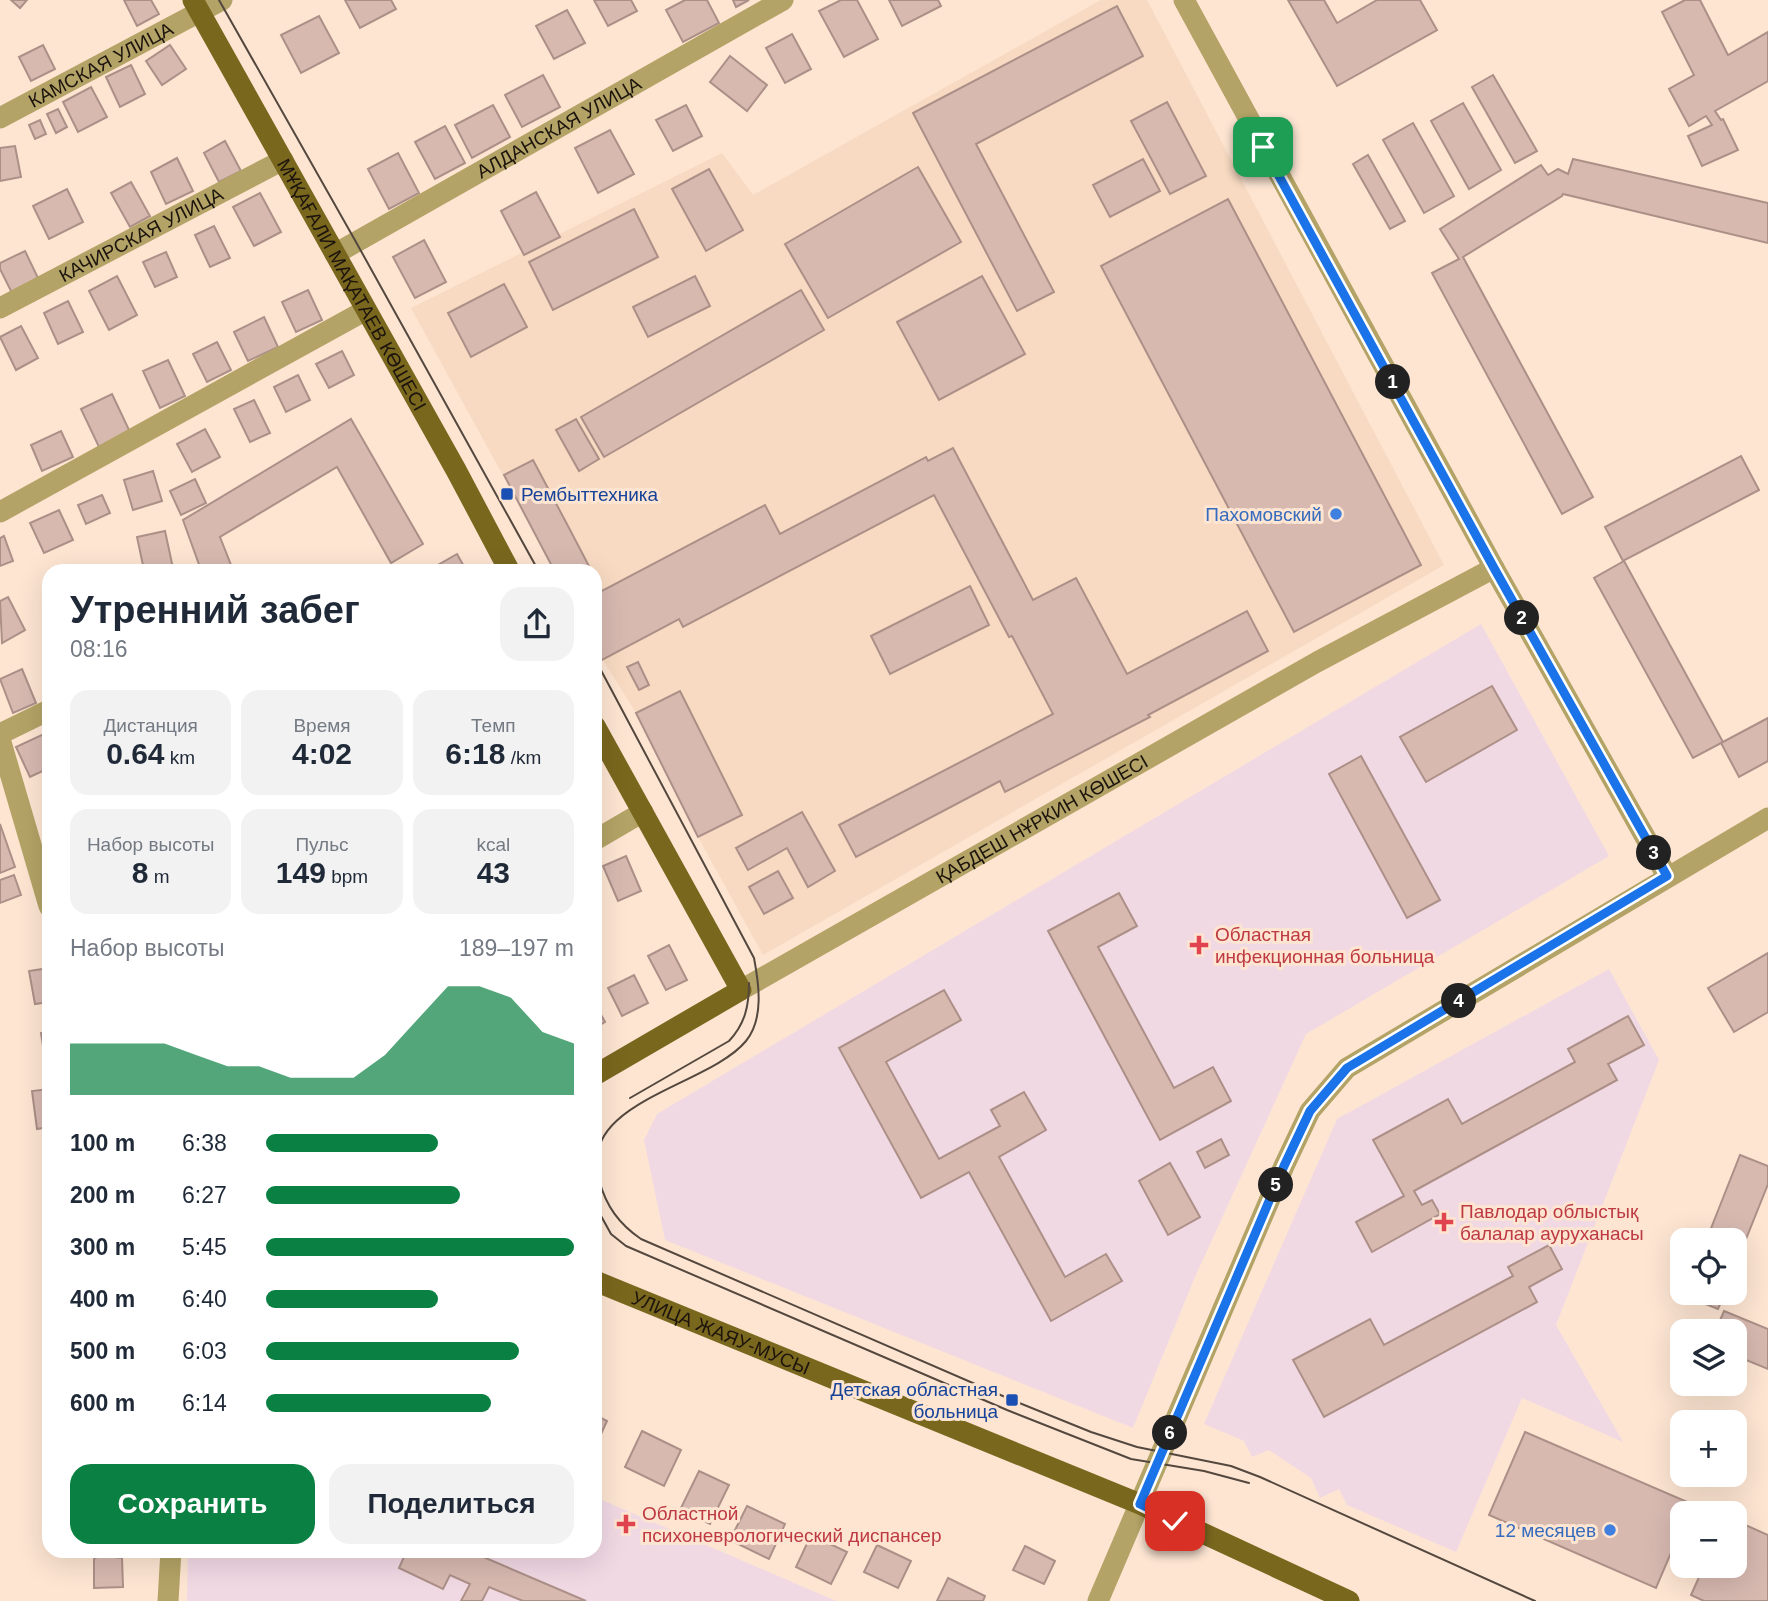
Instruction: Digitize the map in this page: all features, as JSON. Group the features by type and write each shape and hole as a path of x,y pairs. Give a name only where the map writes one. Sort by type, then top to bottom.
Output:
{"main road":[{"name":"МҰҚАҒАЛИ МАҚАТАЕВ КӨШЕСІ","path":"197,6 506,564"},
{"path":"602,739 741,990"},
{"name":"ҚАБДЕШ НҰРКИН КӨШЕСІ","path":"602,1071 741,990"},
{"name":"УЛИЦА ЖАЯУ-МУСЫ","path":"602,1284 1140,1504 1349,1601"}],"street":[{"path":"197,6 222,0"},
{"name":"АЛДАНСКАЯ УЛИЦА","path":"335,254 783,0"},
{"path":"1184,0 1494,568 1667,876"},
{"name":"КАМСКАЯ УЛИЦА","path":"0,118 197,6"},
{"name":"КАЧИРСКАЯ УЛИЦА","path":"0,308 283,160"},
{"path":"0,512 366,310"},
{"name":"ҚАБДЕШ НҰРКИН КӨШЕСІ","path":"741,990 1317,662 1494,568"},
{"path":"42,714 0,736 42,882"},
{"path":"602,836 643,812"},
{"path":"1098,1601 1310,1111 1347,1068 1768,818"},
{"path":"168,1601 171,1558"}],"shaded area":[{"path":"1101,0 1147,0 1444,565 763,955 698,837 636,713 602,658 602,564 552,564 411,308 722,153 753,195"},
{"name":"Областная инфекционная больница","path":"1481,624 1609,856 1306,1034 1195,1277 1133,1428 665,1240 644,1140 657,1114"},
{"name":"Павлодар облыстық балалар ауруханасы","path":"1609,969 1659,1060 1556,1325 1623,1442 1522,1398 1456,1552 1347,1505 1339,1489 1320,1498 1311,1478 1269,1450 1252,1457 1244,1441 1204,1424 1337,1119"},
{"name":"Областной психоневрологический диспансер","path":"602,1500 836,1601 187,1601 188,1558 602,1558"}],"building":[{"path":"11,0 27,0 20,8"},
{"path":"124,0 151,0 159,14 137,26"},
{"path":"345,0 391,0 396,9 360,28"},
{"path":"594,0 631,0 637,11 608,26"},
{"path":"685,0 707,0 719,23 683,42 666,10"},
{"path":"733,0 749,0 736,7"},
{"path":"841,0 857,0 878,39 844,57 819,11"},
{"path":"889,0 938,0 941,6 902,26"},
{"path":"1288,0 1324,0 1337,23 1377,0 1420,0 1437,30 1337,86"},
{"path":"1685,0 1700,0 1728,55 1768,32 1768,81 1715,111 1721,120 1723,119 1738,150 1702,166 1688,136 1712,125 1706,116 1689,126 1669,89 1694,75 1662,12"},
{"path":"1117,6 1143,56 976,144 1054,292 1017,311 913,113"},
{"path":"567,10 585,43 554,59 536,26"},
{"path":"319,16 339,53 301,73 281,35"},
{"path":"792,34 811,69 785,83 766,48"},
{"path":"43,45 55,69 31,81 19,57"},
{"path":"170,45 186,69 162,85 146,61"},
{"path":"730,56 767,85 747,111 710,82"},
{"path":"131,65 145,94 120,107 106,77"},
{"path":"543,75 560,107 522,127 505,95"},
{"path":"1493,75 1537,151 1515,163 1472,87"},
{"path":"91,87 107,117 78,132 63,102"},
{"path":"1167,102 1206,176 1170,194 1131,121"},
{"path":"1463,103 1501,170 1469,189 1431,121"},
{"path":"493,105 510,137 472,158 455,125"},
{"path":"686,105 702,136 673,151 656,120"},
{"path":"58,109 67,127 56,133 47,114"},
{"path":"40,120 46,134 35,139 29,125"},
{"path":"1413,123 1454,196 1424,213 1383,140"},
{"path":"445,126 465,163 435,179 415,142"},
{"path":"610,130 634,174 598,193 575,148"},
{"path":"225,141 241,171 219,182 204,153"},
{"path":"15,146 21,177 0,181 0,148"},
{"path":"398,153 419,193 389,209 368,169"},
{"path":"1368,155 1405,221 1390,229 1353,164"},
{"path":"177,158 193,191 166,204 151,172"},
{"path":"1143,159 1160,191 1110,217 1093,185"},
{"path":"1573,159 1768,203 1768,243 1563,194 1463,257 1593,497 1562,514 1432,273 1459,259 1440,229 1541,165 1548,175 1558,169 1568,174"},
{"path":"918,167 961,242 828,318 785,244"},
{"path":"709,169 743,230 706,251 672,189"},
{"path":"131,182 150,216 130,227 111,193"},
{"path":"67,189 83,222 49,239 33,206"},
{"path":"536,192 560,237 524,255 501,211"},
{"path":"260,193 281,232 254,246 233,207"},
{"path":"1228,199 1421,565 1294,632 1101,266"},
{"path":"634,209 658,257 553,310 529,262"},
{"path":"214,226 230,258 210,267 195,235"},
{"path":"424,240 446,282 415,298 393,257"},
{"path":"25,251 39,280 12,293 0,269 0,263"},
{"path":"166,252 177,277 155,287 143,262"},
{"path":"117,276 137,315 109,330 89,291"},
{"path":"695,276 710,306 648,337 633,307"},
{"path":"982,276 1025,354 939,400 897,322"},
{"path":"504,284 527,327 471,357 448,313"},
{"path":"308,290 322,320 296,332 282,302"},
{"path":"801,290 824,330 604,457 581,417"},
{"path":"68,301 83,332 58,344 44,313"},
{"path":"264,317 278,347 248,361 234,332"},
{"path":"21,326 38,358 16,370 0,337"},
{"path":"217,342 231,370 207,382 193,354"},
{"path":"342,351 354,375 329,388 316,364"},
{"path":"168,360 185,396 160,408 143,371"},
{"path":"298,375 310,400 286,412 274,387"},
{"path":"112,394 130,432 99,447 81,409"},
{"path":"254,400 270,433 250,442 234,409"},
{"path":"351,419 423,544 391,563 337,467 220,537 231,564 199,564 183,520"},
{"path":"576,419 599,459 579,471 556,430"},
{"path":"205,429 220,457 192,472 177,444"},
{"path":"61,431 73,457 42,471 31,445"},
{"path":"953,448 1033,600 1076,578 1127,674 1247,611 1268,651 1148,715 1150,717 1005,792 1000,781 856,857 839,825 1053,714 934,495 683,627 679,619 602,660 602,591 765,505 780,534 926,457 928,461"},
{"path":"1741,456 1759,490 1623,561 1605,527"},
{"path":"533,460 588,564 551,564 504,475"},
{"path":"153,471 162,501 133,510 124,480"},
{"path":"195,479 206,503 181,515 170,491"},
{"path":"102,495 110,513 86,524 78,505"},
{"path":"59,510 73,540 44,553 30,523"},
{"path":"165,531 172,564 143,564 137,537"},
{"path":"4,536 13,561 0,566 0,538"},
{"path":"457,554 463,564 440,564"},
{"path":"1624,561 1723,742 1693,758 1594,578"},
{"path":"970,586 989,625 890,674 871,636"},
{"path":"8,597 25,630 2,643 0,601"},
{"path":"638,662 649,685 639,690 627,667"},
{"path":"22,669 36,703 13,713 0,679"},
{"path":"1492,686 1517,730 1426,782 1400,737"},
{"path":"680,691 742,815 698,837 636,713"},
{"path":"1768,718 1768,761 1739,777 1721,743"},
{"path":"42,735 42,771 30,777 16,747"},
{"path":"1361,756 1440,900 1407,918 1329,774"},
{"path":"802,812 835,871 808,887 787,848 748,870 736,848"},
{"path":"0,824 15,867 0,873"},
{"path":"626,856 641,891 618,901 603,866"},
{"path":"778,871 793,898 764,914 749,887"},
{"path":"14,875 21,895 0,903 0,880"},
{"path":"1119,893 1137,926 1098,947 1174,1088 1213,1067 1231,1101 1160,1140 1048,931"},
{"path":"669,945 687,980 666,990 648,956"},
{"path":"1768,953 1768,1012 1734,1032 1708,988"},
{"path":"42,969 42,1003 35,1004 29,971"},
{"path":"634,975 648,1003 622,1016 608,988"},
{"path":"944,990 961,1020 886,1062 939,1159 1000,1126 991,1110 1024,1092 1046,1130 999,1157 1065,1277 1106,1254 1122,1281 1051,1321 969,1172 921,1198 839,1048"},
{"path":"1628,1016 1644,1045 1608,1064 1617,1080 1414,1191 1422,1205 1432,1200 1440,1214 1372,1252 1356,1222 1404,1196 1373,1140 1448,1099 1462,1124 1575,1062 1568,1049"},
{"path":"42,1090 42,1128 37,1129 32,1091"},
{"path":"1221,1139 1229,1155 1205,1168 1197,1152"},
{"path":"1740,1155 1768,1166 1768,1184 1747,1236 1747,1228 1711,1228"},
{"path":"1170,1163 1200,1217 1168,1235 1139,1181"},
{"path":"1549,1245 1562,1269 1529,1287 1537,1302 1324,1417 1293,1360 1370,1319 1384,1345 1513,1276 1508,1267"},
{"path":"1724,1311 1744,1319 1721,1319"},
{"path":"1747,1320 1768,1329 1768,1369 1747,1360"},
{"path":"602,1418 607,1421 602,1432"},
{"path":"642,1431 681,1450 664,1486 625,1467"},
{"path":"1525,1432 1685,1501 1670,1501 1670,1555 1656,1588 1489,1515"},
{"path":"699,1471 729,1485 710,1524 680,1510"},
{"path":"747,1506 785,1524 769,1559 730,1540"},
{"path":"1747,1526 1768,1535 1768,1601 1704,1601 1691,1595 1699,1578 1747,1578"},
{"path":"811,1535 847,1552 831,1584 796,1567"},
{"path":"877,1545 911,1561 898,1588 864,1572"},
{"path":"1025,1546 1055,1561 1044,1584 1013,1570"},
{"path":"122,1558 123,1587 94,1588 94,1559"},
{"path":"403,1558 486,1558 586,1601 523,1601 489,1587 482,1601 461,1601 470,1584 450,1575 443,1589 399,1568"},
{"path":"948,1578 985,1596 983,1601 937,1601"}],"tram line":[{"path":"219,0 535,564"},
{"path":"602,672 754,958 759,1001 756,1022 746,1041 728,1057 625,1113 607,1131 602,1142"},
{"path":"630,1098 729,1041 745,1014 749,983"},
{"path":"602,1189 614,1214 641,1239 1091,1432 1137,1447 1231,1466 1260,1477 1535,1601"},
{"path":"602,1218 611,1234 626,1246 1007,1410 1131,1459 1204,1471 1249,1483"}],"place":[{"name":"Рембыттехника","path":"507,494"},
{"name":"Пахомовский","path":"1336,514"},
{"name":"Областная инфекционная больница","path":"1199,945"},
{"name":"Павлодар облыстық балалар ауруханасы","path":"1444,1222"},
{"name":"Детская областная больница","path":"1012,1400"},
{"name":"Областной психоневрологический диспансер","path":"626,1524"},
{"name":"12 месяцев","path":"1610,1530"}],"route":[{"path":"1175,1521 1140,1504 1310,1111 1347,1068 1667,876 1263,147"}]}
